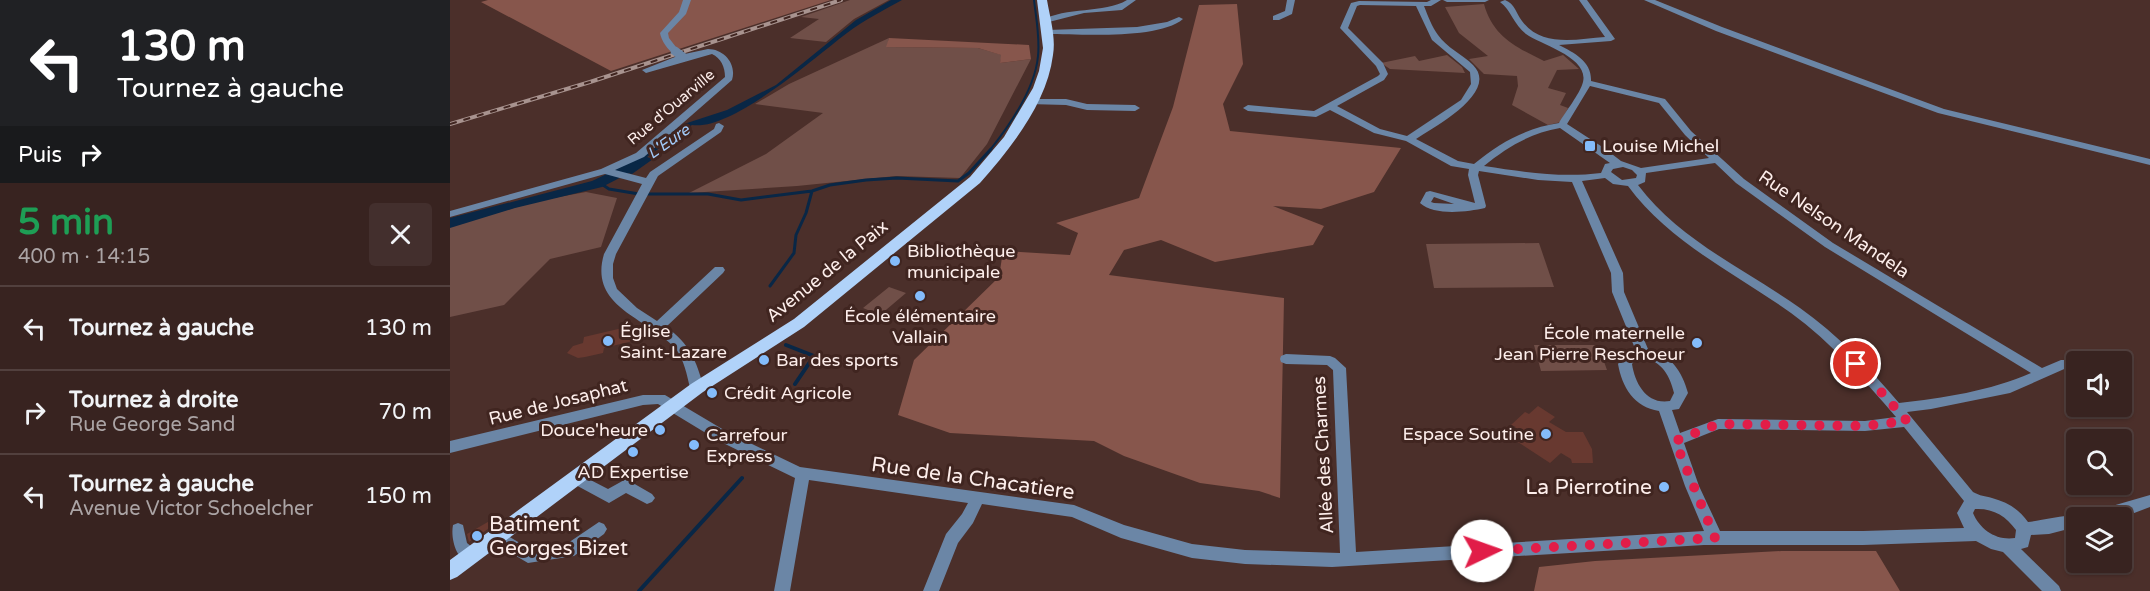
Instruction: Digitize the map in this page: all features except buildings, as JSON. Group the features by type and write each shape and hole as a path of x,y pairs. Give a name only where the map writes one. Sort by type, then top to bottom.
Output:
{"main road":[{"name":"Avenue de la Paix","path":"450,571 697,388 799,323 975,180 995,160 1031,102 1045,66 1048,55 1042,0"}],"street":[{"path":"681,55 664,38 664,33 684,12 687,0"},
{"path":"1046,27 1084,11 1119,8 1132,0"},
{"path":"1276,18 1289,12 1291,0"},
{"path":"1248,108 1310,114 1331,107 1384,74 1380,65 1344,28 1354,5 1359,3 1428,3 1443,5 1451,1 1485,0"},
{"path":"1547,43 1611,39 1583,0"},
{"path":"1648,0 1719,29 1941,111 2150,162"},
{"path":"1502,1 1509,4 1514,17 1526,30 1581,62 1587,71 1587,83 1562,125"},
{"path":"1409,139 1464,102 1475,84 1474,72 1470,67 1435,38 1428,3"},
{"path":"1046,27 1140,31 1174,24 1179,19"},
{"name":"Rue d'Ouarville","path":"607,172 640,155 719,89 729,78 730,72 726,62 710,49 681,55 646,70"},
{"name":"Rue Nelson Mandela","path":"1587,83 1662,101 1688,133 1740,181 1829,245 2042,374"},
{"path":"1031,102 1066,102 1087,107 1135,108"},
{"path":"1331,107 1377,131 1409,139 1455,164 1474,169 1538,177 1576,179 1607,176 1620,183 1632,184 1641,180 1640,171"},
{"path":"1470,206 1481,206 1473,175 1474,169 1509,143 1551,126 1562,125 1618,164"},
{"path":"697,388 680,346 619,299 607,279 607,263 654,174 718,130 719,126"},
{"path":"1607,176 1606,169 1618,164 1630,165 1640,171 1716,160"},
{"path":"450,214 607,172 636,178 644,190"},
{"path":"1576,179 1617,273 1618,292 1643,353"},
{"path":"1632,184 1636,192 1668,223 1792,308 1831,340 1869,376 1968,496 1977,502"},
{"path":"657,328 719,270"},
{"path":"1635,354 1656,356 1668,364 1680,389 1678,402 1664,407 1650,404 1637,396 1627,374 1627,361 1635,354"},
{"name":"Allée des Charmes","path":"1286,359 1330,361 1339,368 1348,559"},
{"path":"1896,408 1931,404 2001,390 2066,363"},
{"name":"Rue de Josaphat","path":"450,447 643,400 660,399 724,437 798,473 805,474"},
{"path":"1664,407 1710,538"},
{"path":"1675,441 1718,424 1865,426 1907,421"},
{"path":"782,591 802,479 805,474"},
{"name":"Rue de la Chacatiere","path":"805,474 1074,511 1121,531 1179,548 1287,560 1348,559 1710,538 1863,538 1978,534"},
{"path":"577,479 609,497 626,485 647,498"},
{"path":"931,591 952,539 968,518 978,497"},
{"path":"2132,507 2150,501"},
{"path":"2028,565 2024,533 2020,522 1995,504 1977,502 1970,504 1965,513 1971,527 1987,539 2006,545 2018,544 2024,533 2066,523"},
{"path":"498,537 528,556 568,551 599,529"},
{"path":"458,530 459,546 471,556"},
{"path":"2006,545 2054,591"}],"shaded area":[{"path":"488,0 831,0 611,71 481,2"},
{"path":"850,0 889,0 854,19 826,42 790,38 819,19 801,17"},
{"path":"1237,4 1243,64 1223,104 1230,131 1401,148 1374,192 1321,209 1273,206 1324,226 1313,245 1215,262 1161,240 1124,250 1109,275 1284,298 1280,498 1259,491 1200,483 1124,456 1094,441 950,433 898,415 914,360 999,277 1003,251 1070,255 1078,233 1056,223 1139,198 1173,107 1199,5"},
{"path":"1484,4 1493,25 1515,46 1544,61 1563,55 1579,69 1557,70 1548,88 1566,93 1560,105 1568,108 1561,122 1548,125 1512,105 1518,86 1517,76 1484,74 1469,59 1488,56 1459,33 1445,7"},
{"path":"889,38 887,47 978,48 1002,55 1000,63 1031,59 987,144 960,178 896,176 797,186 689,193 766,154 823,113 755,104 789,84"},
{"path":"889,38 1029,45 1031,59 1000,63 1001,55 978,48 886,47"},
{"path":"1447,55 1462,67 1465,73 1390,69 1381,63 1415,56 1419,61"},
{"path":"586,192 617,198 601,247 550,259 504,305 450,317 450,226 542,200"},
{"path":"1539,243 1554,287 1434,288 1426,244"},
{"path":"889,287 906,293 880,315 863,308"},
{"path":"1534,345 1598,345 1607,370 1541,371"},
{"path":"1782,551 1876,551 1900,591 1534,591 1539,567 1595,561"}],"water":[{"path":"891,0 902,0 854,28 794,75 750,105 709,124 692,125 647,157 653,159 632,174 615,170 684,124 727,110 776,85 856,20"}],"waterway":[{"path":"990,150 1027,94 1036,68 1038,28 1034,0"},
{"path":"812,191 830,185 866,180 897,178 958,181 969,173 991,149"},
{"name":"L'Eure","path":"450,223 510,205 597,184 623,173 634,165"},
{"path":"600,183 609,189 639,194"},
{"path":"645,194 708,194 741,200 812,191"},
{"path":"770,286 794,253 796,235 806,213 812,191"},
{"path":"786,345 814,356 795,384"},
{"path":"639,591 742,478"}],"railway":[{"path":"450,124 590,82 841,0"}],"place":[{"name":"Louise Michel","path":"1590,146"},
{"name":"Bibliothèque municipale","path":"895,261"},
{"name":"École élémentaire Vallain","path":"920,296"},
{"name":"Église Saint-Lazare","path":"608,341"},
{"name":"École maternelle Jean Pierre Reschoeur","path":"1697,343"},
{"name":"Bar des sports","path":"764,360"},
{"name":"Crédit Agricole","path":"712,393"},
{"name":"Douce'heure","path":"660,430"},
{"name":"Espace Soutine","path":"1546,434"},
{"name":"Carrefour Express","path":"694,445"},
{"name":"AD Expertise","path":"633,452"},
{"name":"La Pierrotine","path":"1664,487"},
{"name":"Batiment Georges Bizet","path":"477,536"}],"route":[{"path":"1482,551 1715,538 1675,441 1718,424 1865,426 1907,421 1856,364"}]}
